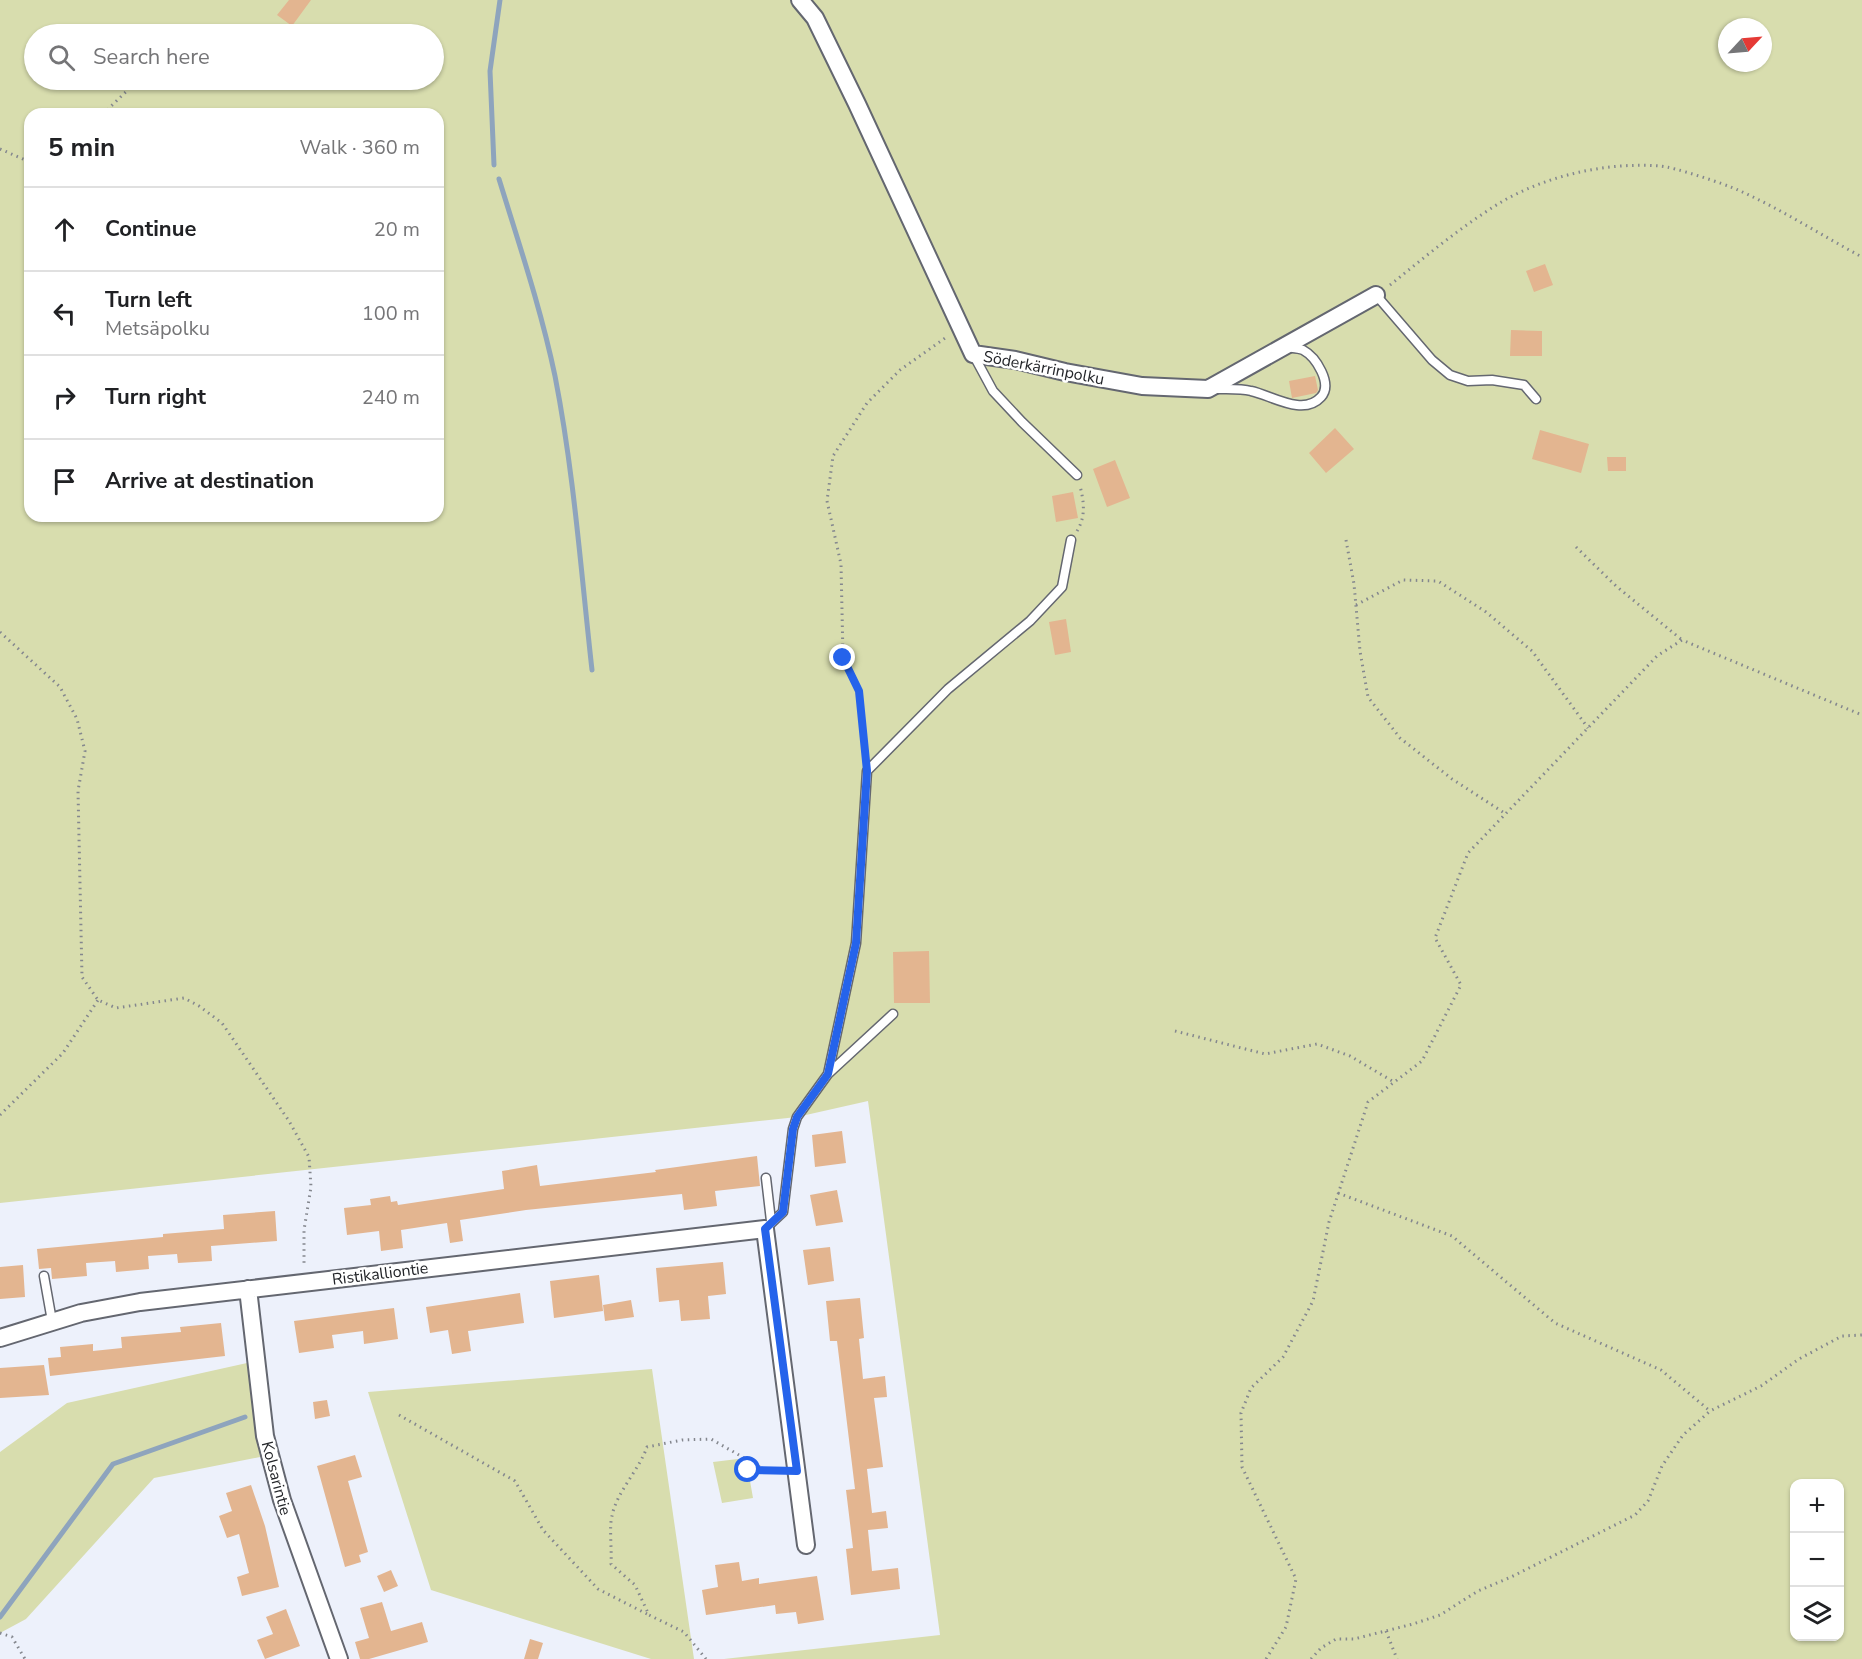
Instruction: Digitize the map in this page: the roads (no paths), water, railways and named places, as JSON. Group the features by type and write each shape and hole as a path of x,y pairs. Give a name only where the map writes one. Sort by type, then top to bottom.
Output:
{"street":[{"name":"Söderkärrinpolku","path":"800,0 815,18 829,46 973,354 1015,360 1142,386 1208,389"},
{"path":"1208,389 1376,295"},
{"path":"768,1225 806,1545"},
{"name":"Ristikalliontie","path":"0,1338 81,1313 140,1302 768,1225"},
{"name":"Kolsarintie","path":"248,1289 266,1436 282,1500 339,1659"}],"lane":[{"path":"1376,295 1432,360 1450,375 1468,381 1492,380 1524,385 1536,399"},
{"path":"1208,389 1249,390 1299,406 1322,397 1325,388 1317,361 1303,350 1284,347"},
{"path":"973,354 993,391 1077,475"},
{"path":"828,1074 856,943 867,771 948,689 1030,621 1062,587 1071,540"},
{"path":"768,1225 783,1212 793,1129 797,1117 828,1074 893,1014"},
{"path":"766,1178 768,1225"},
{"path":"44,1276 52,1321"}],"waterway":[{"path":"494,165 490,71 500,0"},
{"path":"499,179 536,301 562,412 592,670"},
{"path":"0,1617 113,1464 245,1417"}]}
